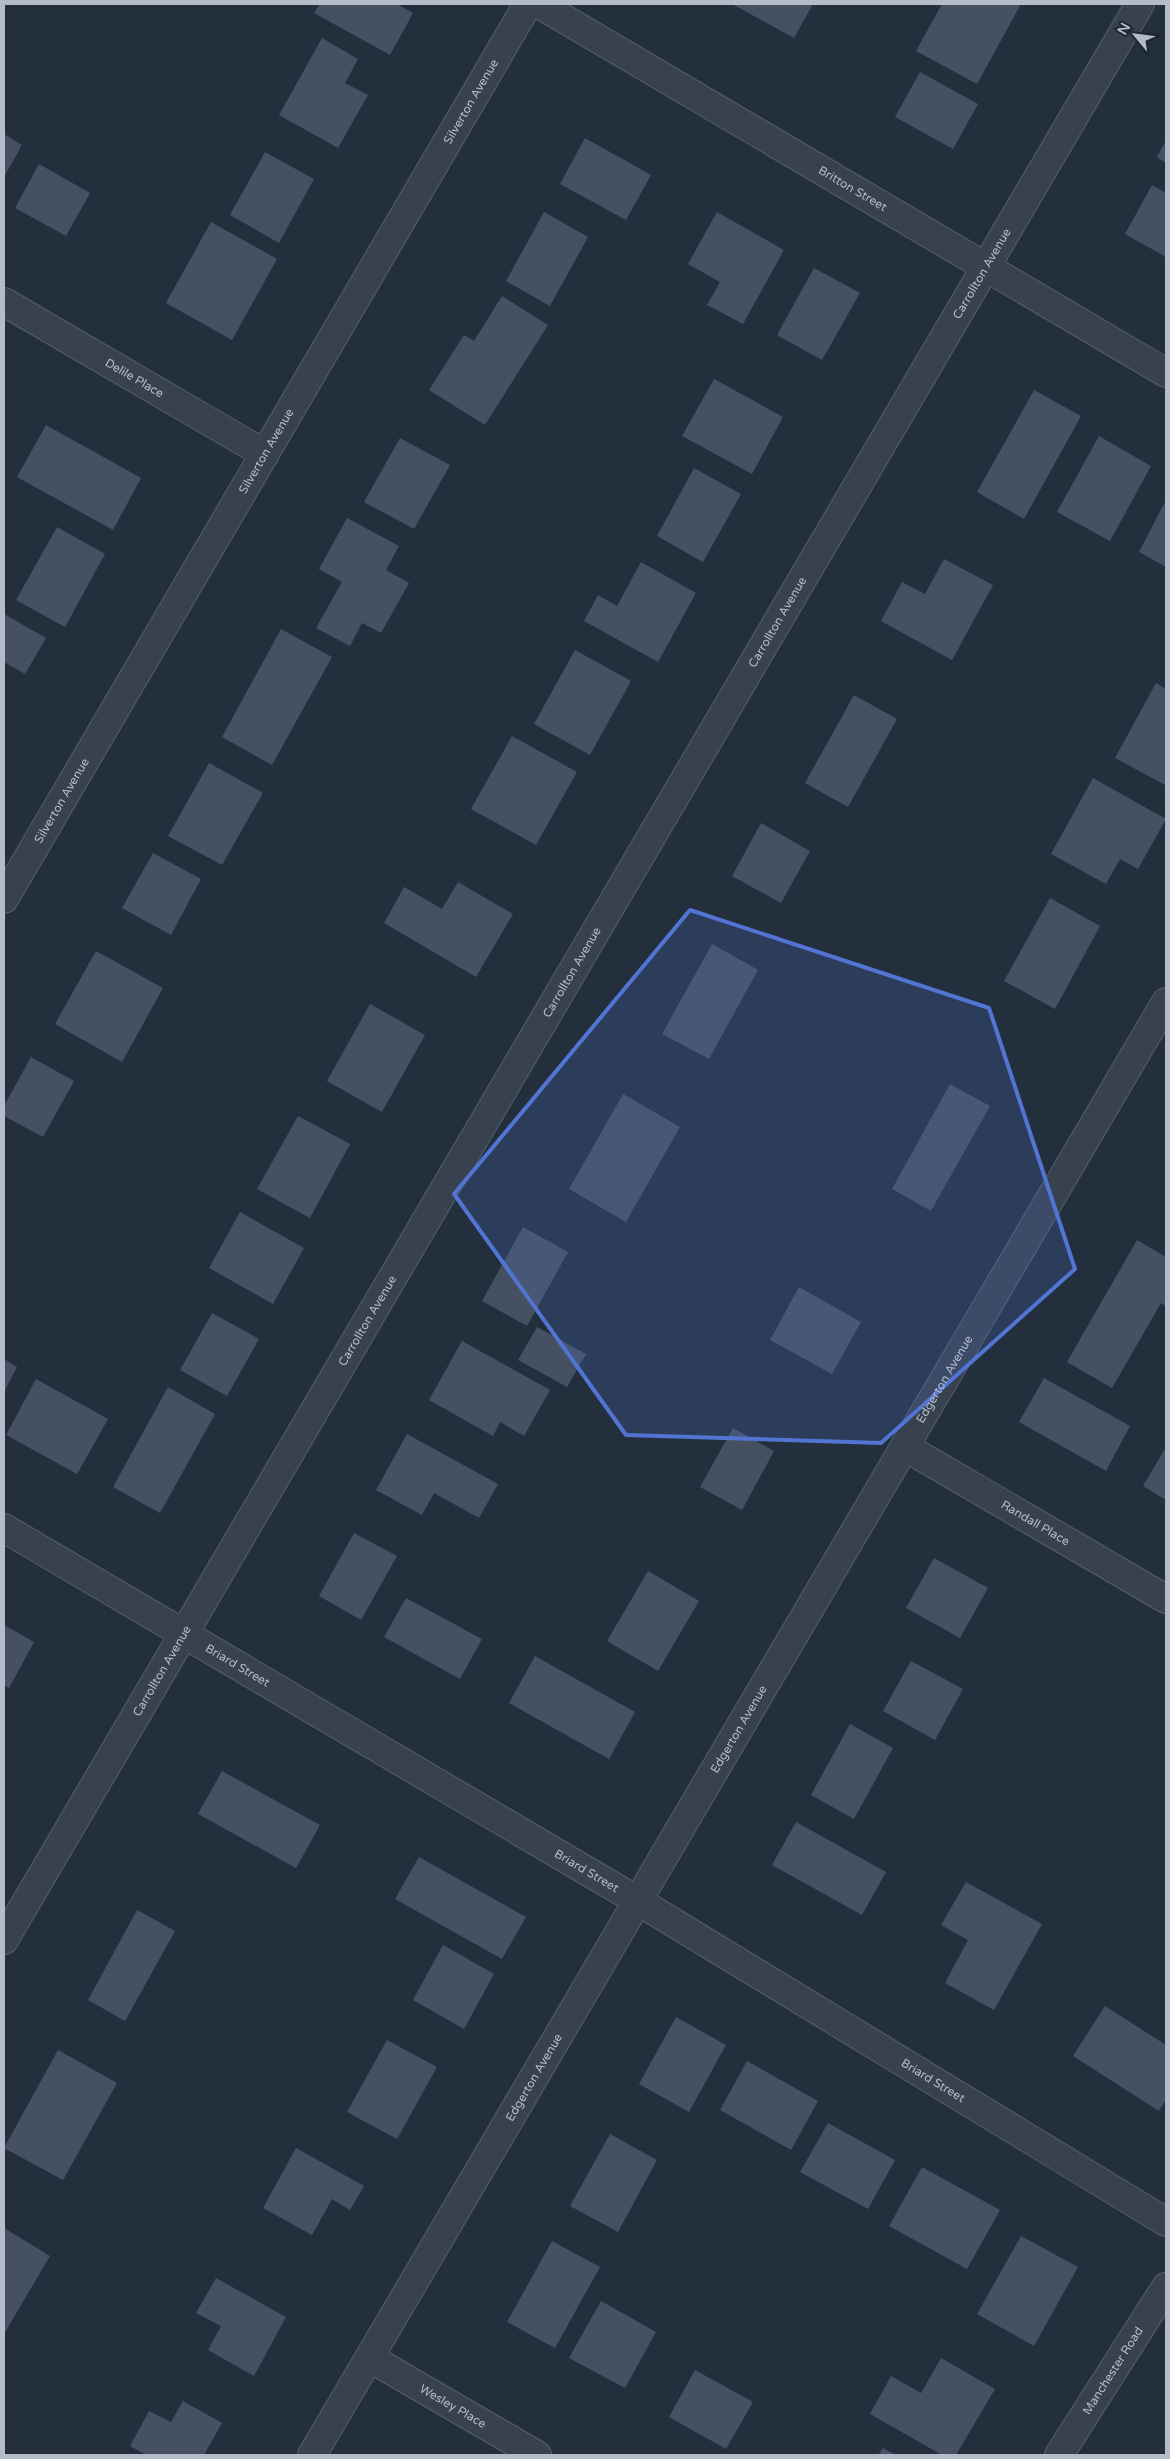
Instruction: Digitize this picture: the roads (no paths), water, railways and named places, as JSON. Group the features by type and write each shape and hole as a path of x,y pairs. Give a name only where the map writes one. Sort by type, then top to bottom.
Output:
{"street":[{"name":"Silverton Avenue","path":"4,899 528,4"},
{"name":"Britton Street","path":"539,4 1166,373"},
{"name":"Carrollton Avenue","path":"4,1940 1140,4"},
{"name":"Delile Place","path":"4,302 265,454"},
{"name":"Edgerton Avenue","path":"312,2455 1166,1002"},
{"name":"Randall Place","path":"905,1447 1166,1599"},
{"name":"Briard Street","path":"4,1528 638,1901 1166,2222"},
{"name":"Manchester Road","path":"1059,2455 1166,2287"},
{"name":"Wesley Place","path":"370,2358 537,2455"}]}
